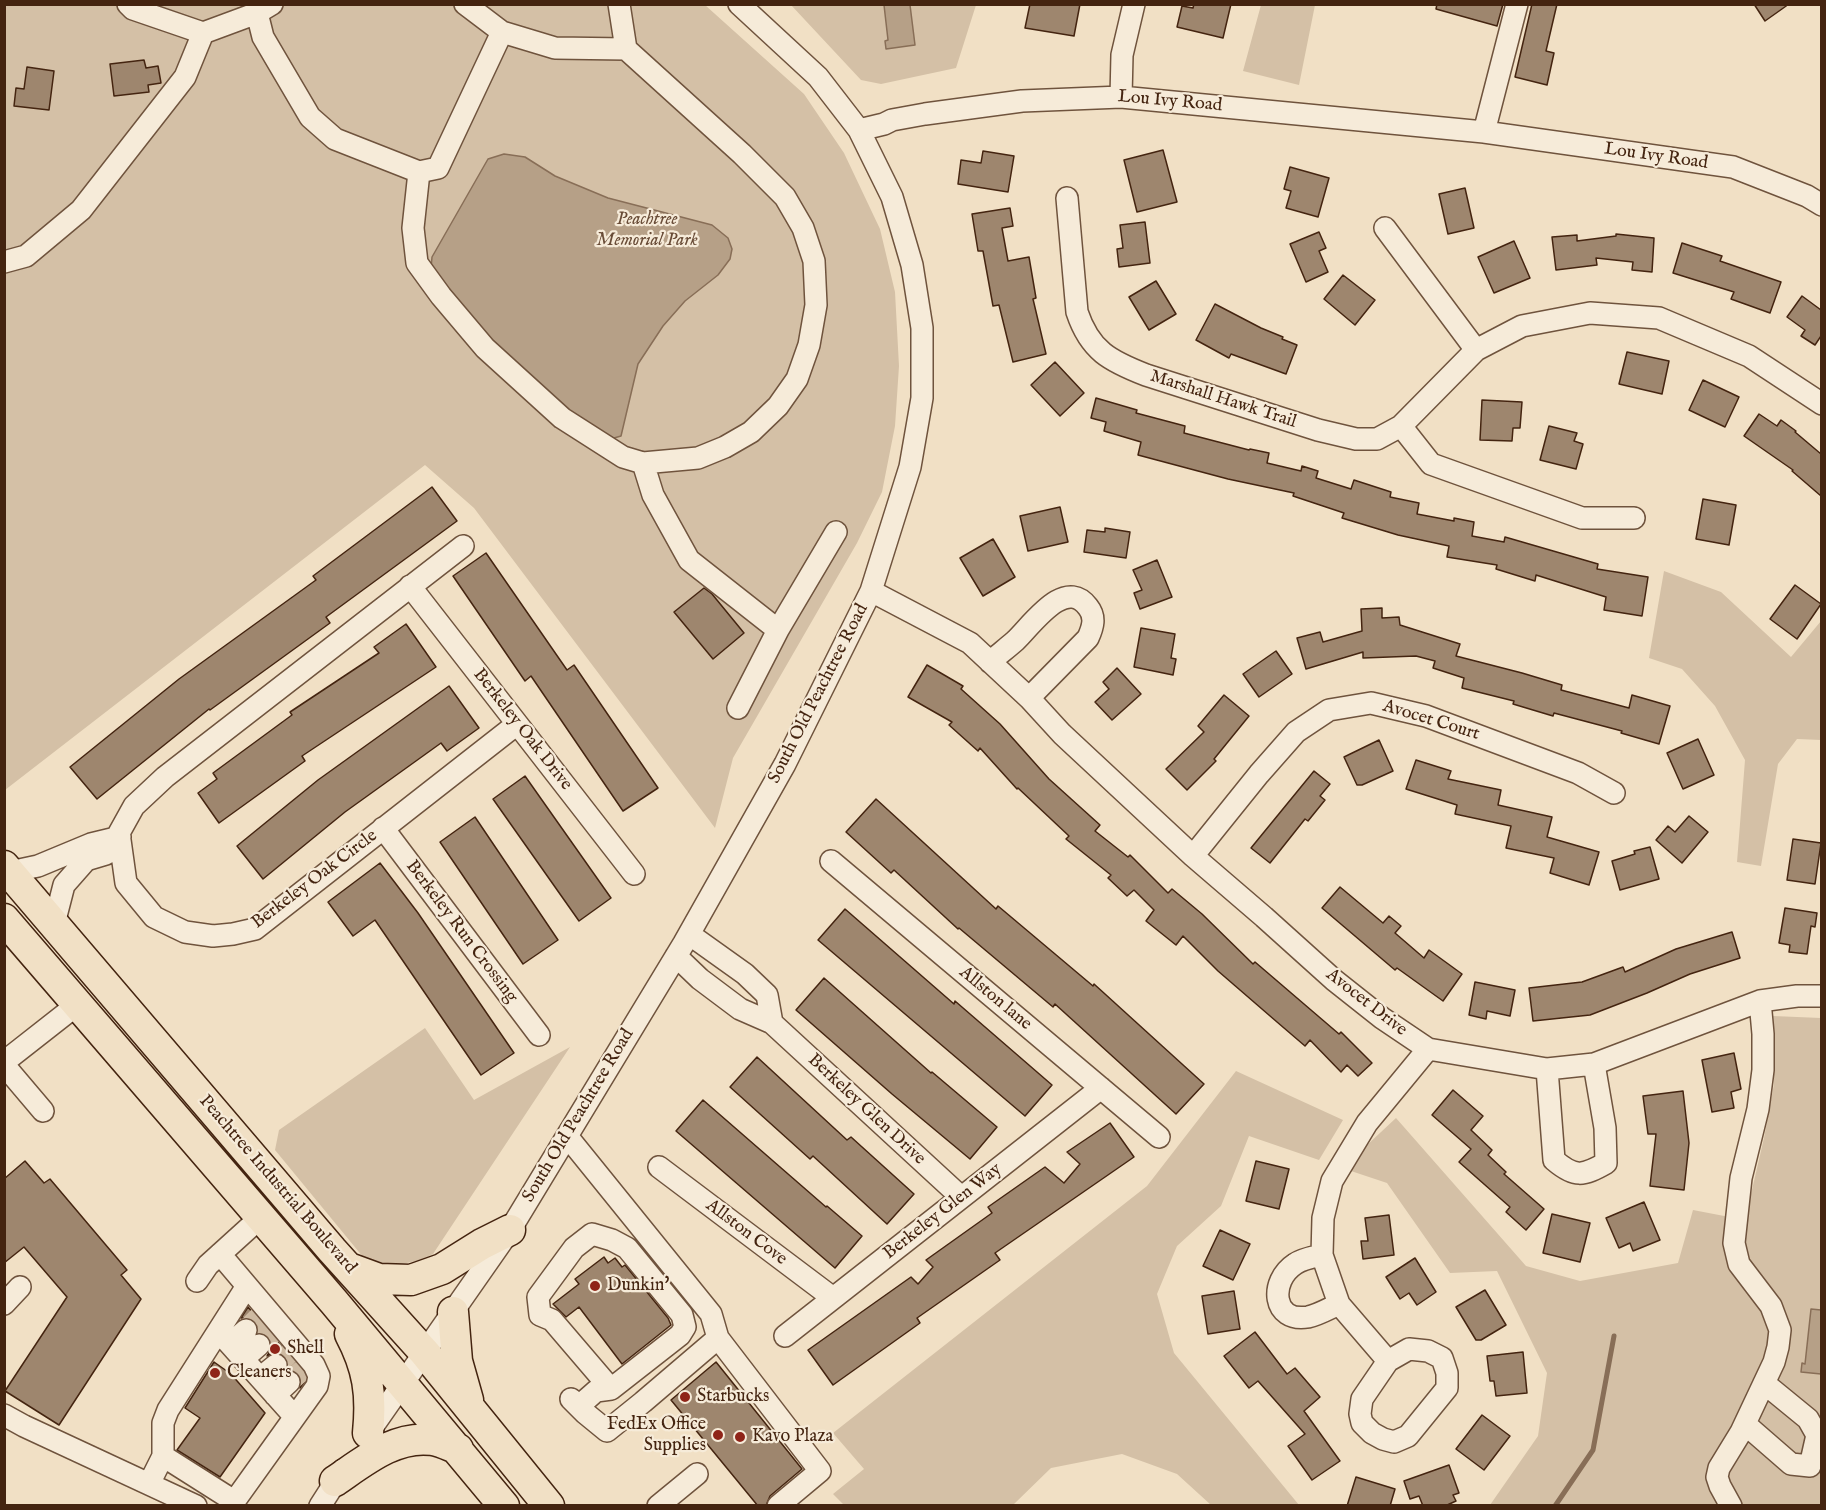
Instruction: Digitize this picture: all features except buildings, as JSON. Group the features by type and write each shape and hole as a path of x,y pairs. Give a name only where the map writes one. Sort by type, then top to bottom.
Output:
{"highway":[{"name":"Peachtree Industrial Boulevard","path":"7,869 349,1268 425,1353 549,1506"},
{"name":"Peachtree Industrial Boulevard","path":"4,919 334,1302 504,1506"},
{"path":"349,1268 379,1280 411,1280 442,1269 510,1230"},
{"path":"334,1302 360,1353 368,1377 370,1408 368,1433"},
{"path":"453,1312 457,1360 468,1399 480,1420"},
{"path":"328,1493 366,1460 399,1443 432,1440 458,1449"}],"street":[{"path":"128,4 143,13 203,33 265,9 263,37 310,117 335,139 419,172 438,168 502,32"},
{"path":"465,4 502,32 555,48 626,49"},
{"path":"419,172 413,228 417,263 441,296 485,348 562,418 622,458 643,463 698,458 725,447 751,432 778,406 797,379 809,345 816,304 814,261 803,228 785,197 742,154 626,49 619,4"},
{"name":"South Old Peachtree Road","path":"328,1493 402,1382 425,1353 510,1230 689,934 785,764 871,591 910,467 922,398 922,328 912,265 892,197 859,130 818,77 739,4"},
{"path":"1121,97 1122,55 1134,4"},
{"path":"1484,132 1517,4"},
{"path":"6,259 26,256 81,210 185,77 203,33"},
{"name":"Lou Ivy Road","path":"859,130 892,120 925,114 1022,101 1121,97 1484,132 1733,167 1807,196 1821,205"},
{"name":"Marshall Hawk Trail","path":"1067,198 1077,312 1090,341 1106,356 1146,375 1318,430 1356,439 1377,439 1401,426 1476,350 1522,326 1590,313 1659,318 1749,356 1821,404"},
{"path":"1385,228 1476,350"},
{"path":"1401,426 1431,464 1582,518 1634,518"},
{"path":"643,463 653,495 689,560 778,630"},
{"path":"738,708 778,630 836,532"},
{"path":"54,924 70,863 91,844 121,846 119,833 134,806 165,777 463,546"},
{"name":"Berkeley Oak Drive","path":"410,586 634,874"},
{"name":"Avocet Drive","path":"871,591 970,643 1029,698 1062,734 1193,856 1334,980 1382,1018 1428,1049 1547,1069 1594,1064 1760,1001 1797,996 1821,996"},
{"path":"990,662 1054,602 1067,596 1080,599 1089,607 1093,625 1088,638 1029,698"},
{"name":"Avocet Court","path":"1193,856 1296,732 1329,710 1371,703 1426,716 1578,773 1614,793"},
{"name":"Berkeley Oak Circle","path":"121,846 126,884 153,917 185,932 213,936 255,929 517,724"},
{"name":"Berkeley Run Crossing","path":"383,828 539,1035"},
{"name":"Allston lane","path":"831,861 1159,1137"},
{"path":"7,869 70,863"},
{"path":"689,934 767,995 772,1023"},
{"name":"Berkeley Glen Drive","path":"676,956 700,979 740,1009 772,1023 961,1197"},
{"path":"734,1004 753,982"},
{"path":"1731,1506 1717,1477 1719,1468 1745,1424 1764,1383 1776,1355 1780,1330 1771,1306 1739,1263 1734,1244 1741,1178 1758,1109 1763,1070 1760,1001"},
{"path":"43,1112 4,1063 78,1004"},
{"path":"1388,1361 1339,1304 1322,1255 1323,1218 1332,1181 1366,1123 1428,1049"},
{"path":"1547,1069 1554,1160 1567,1171 1587,1174 1606,1164 1602,1108 1594,1064"},
{"name":"Berkeley Glen Way","path":"785,1336 1101,1088"},
{"path":"567,1136 711,1314 718,1338 820,1471 778,1506"},
{"name":"Allston Cove","path":"659,1167 833,1298"},
{"path":"196,1281 208,1265 261,1217"},
{"path":"604,1390 552,1320 540,1315 537,1297 574,1248 592,1234 612,1240 627,1248 682,1315 685,1327 680,1335 604,1390 575,1402 607,1431 718,1338"},
{"path":"163,1456 232,1503 317,1386 319,1376 288,1368 253,1333 241,1279 220,1254"},
{"path":"1322,1255 1295,1263 1284,1273 1278,1286 1279,1305 1286,1312 1297,1317 1310,1317 1339,1304"},
{"path":"661,1290 679,1275"},
{"path":"241,1279 253,1333 288,1368 294,1416"},
{"path":"4,1304 20,1287"},
{"path":"149,1484 163,1456 163,1423 168,1410 253,1333"},
{"path":"1409,1349 1428,1351 1442,1358 1448,1373 1447,1388 1408,1436 1394,1442 1372,1433 1362,1423 1360,1414 1362,1399 1388,1361 1409,1349"},
{"path":"1745,1424 1791,1464 1810,1466 1817,1435 1808,1419 1764,1383"},
{"path":"7,1421 196,1506"},
{"path":"660,1500 697,1474"}],"green space":[{"name":"Peachtree Memorial Park","path":"5,5 705,5 804,94 844,153 880,229 895,292 899,366 895,426 882,492 857,543 733,758 715,828 474,508 425,465 5,790"},
{"path":"791,5 976,5 956,68 881,84 861,80"},
{"path":"1261,5 1315,5 1299,85 1243,71"},
{"path":"1664,571 1721,592 1791,657 1821,621 1821,740 1797,739 1778,764 1761,866 1737,862 1745,760 1715,706 1682,669 1649,658"},
{"path":"1773,1016 1821,1018 1821,1505 1490,1505 1538,1436 1547,1373 1497,1271 1450,1273 1387,1183 1351,1171 1366,1146 1396,1118 1526,1266 1580,1281 1678,1263 1693,1210 1745,1220 1774,1084"},
{"path":"425,1028 474,1100 570,1047 433,1254 402,1264 368,1263 275,1150 279,1130"},
{"path":"1236,1071 1343,1120 1319,1160 1249,1136 1221,1206 1177,1246 1157,1294 1174,1353 1299,1505 1211,1505 1177,1474 1122,1454 1051,1468 1013,1505 844,1505 833,1494 864,1469 833,1433 1147,1186"}],"shaded area":[{"path":"884,5 910,5 915,45 886,49 885,41 888,40"},
{"path":"504,154 525,157 555,176 608,198 712,225 728,238 732,249 730,259 718,275 685,301 663,326 638,364 621,436 614,438 604,435 560,406 488,340 431,268 432,257 488,159"},
{"path":"1811,1309 1821,1310 1821,1374 1801,1372 1802,1363 1805,1364"}],"waterway":[{"path":"1555,1506 1593,1450 1614,1336"}],"tunnel":[{"path":"246,1330 260,1316"},
{"path":"259,1345 274,1332"},
{"path":"276,1365 291,1352"},
{"path":"289,1382 305,1368"}],"place":[{"name":"Dunkin'","path":"595,1286"},
{"name":"Shell","path":"275,1349"},
{"name":"Cleaners","path":"215,1373"},
{"name":"Starbucks","path":"685,1397"},
{"name":"FedEx Office Supplies","path":"718,1435"},
{"name":"Kavo Plaza","path":"740,1437"}]}
